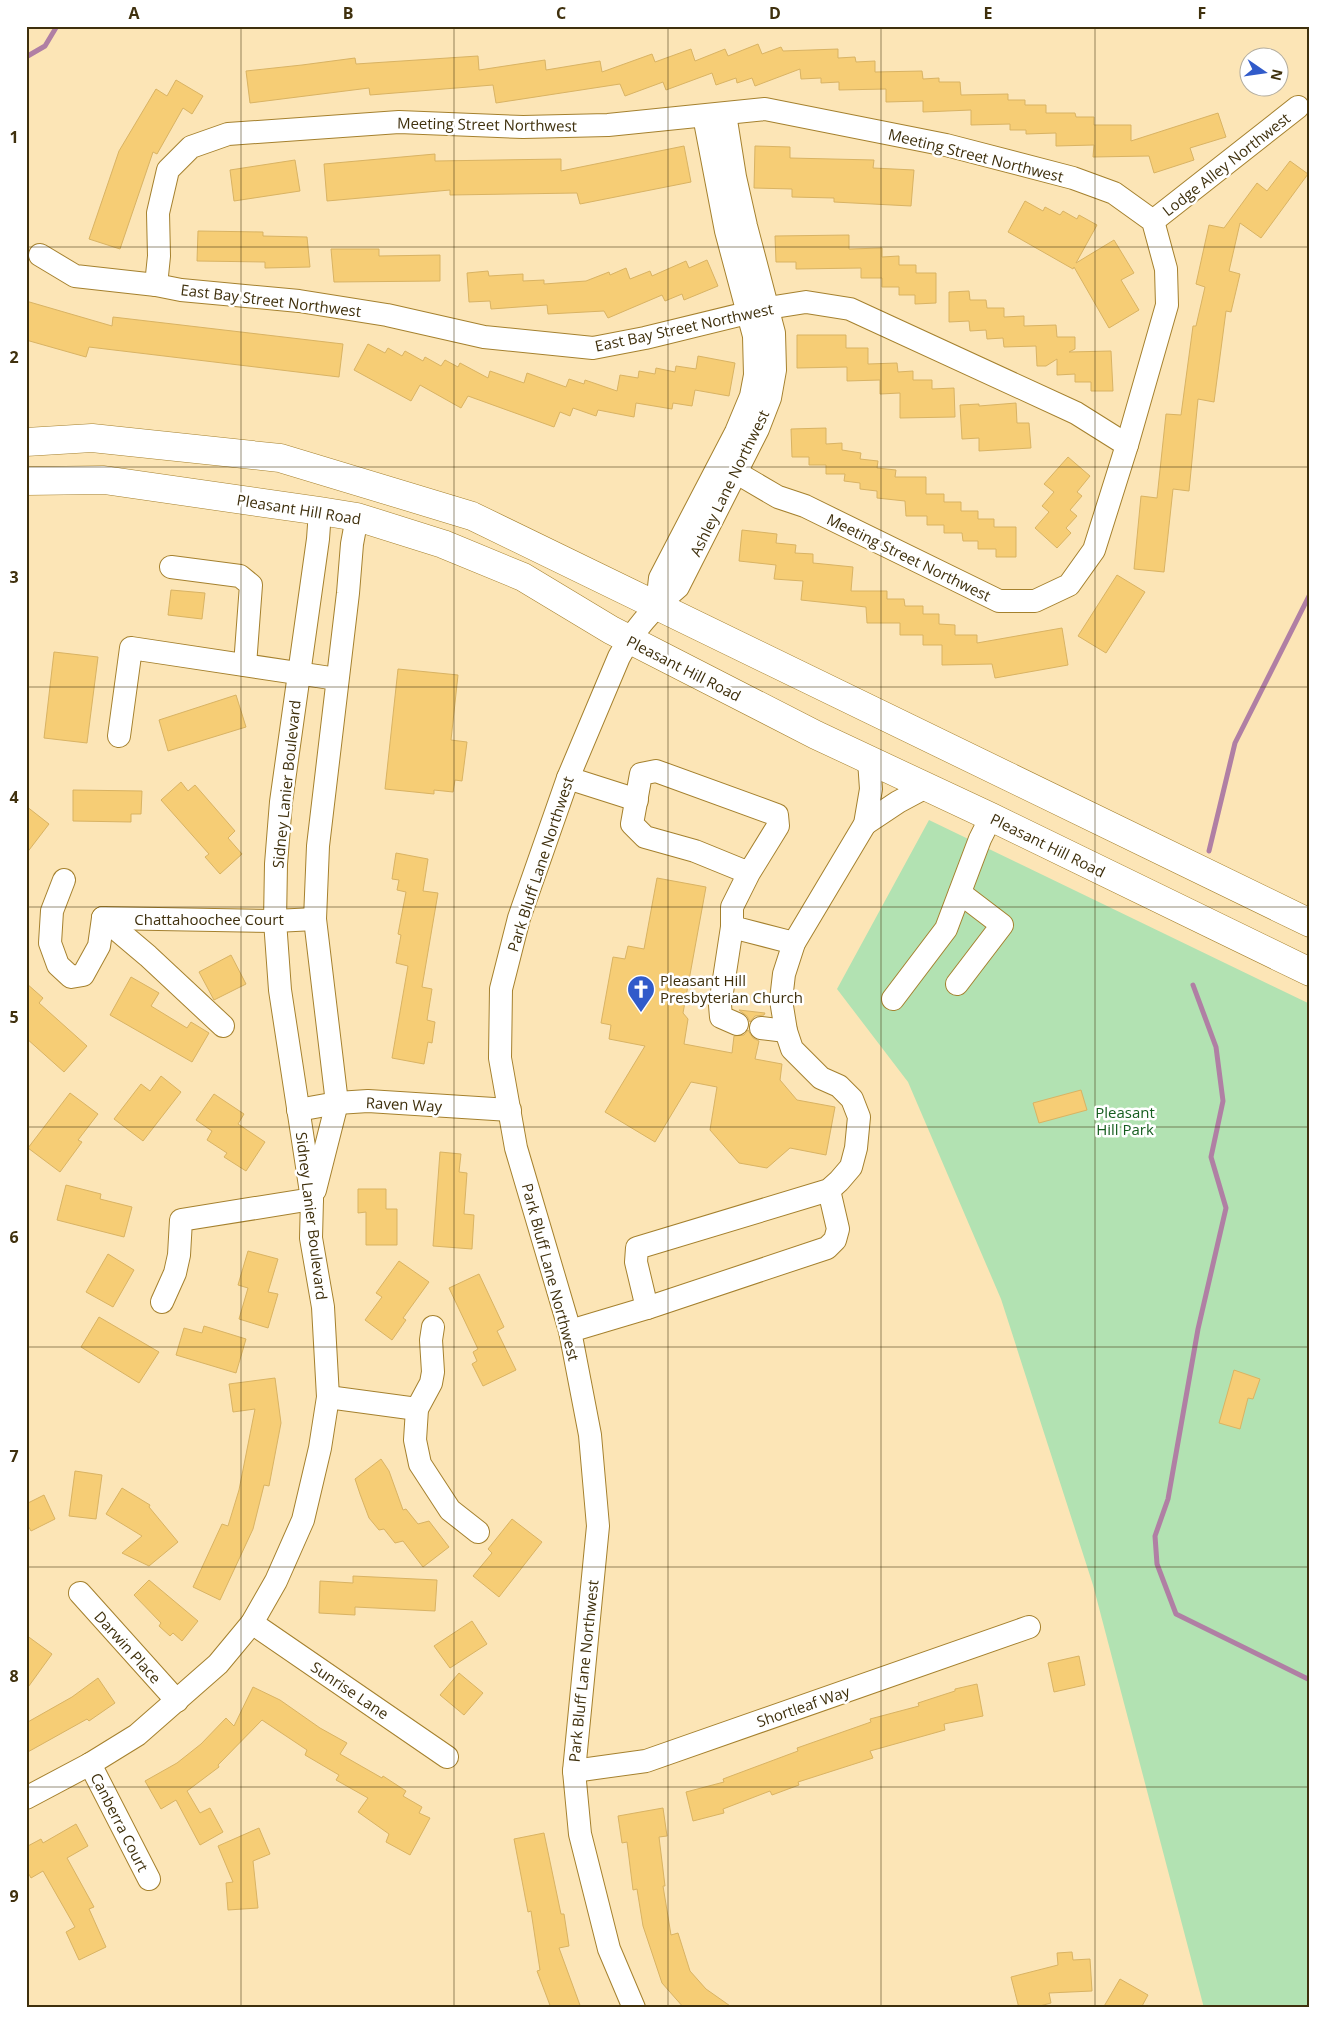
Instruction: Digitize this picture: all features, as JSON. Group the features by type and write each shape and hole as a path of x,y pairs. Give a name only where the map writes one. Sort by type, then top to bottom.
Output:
{"highway":[{"path":"26,442 92,438 280,458 472,516 1310,922"},
{"name":"Pleasant Hill Road","path":"26,481 104,480 320,510 357,517 443,544 523,577 628,639 816,736 1310,972"}],"street":[{"name":"Lodge Alley Northwest","path":"1153,220 1298,107"},
{"name":"Meeting Street Northwest","path":"156,285 159,256 158,213 168,170 191,147 228,134 399,122 523,127 598,125 765,109 946,145 1073,178 1114,192 1153,220 1166,269 1167,305 1127,445 1094,550 1070,585 1035,601 999,601 805,506 778,497 737,473"},
{"name":"Ashley Lane Northwest","path":"657,605 660,578 720,464 751,396 755,375 758,311 746,226 735,177 714,115"},
{"name":"East Bay Street Northwest","path":"40,255 75,276 156,285 181,290 309,303 387,315 484,337 593,348 806,302 850,309 1076,413 1127,445"},
{"name":"Ashley Lane Northwest","path":"628,639 657,605 678,587 758,429 770,398 775,370 775,342 758,311"},
{"name":"Sidney Lanier Boulevard","path":"26,1798 90,1764 137,1735 218,1664 252,1623 276,1581 302,1520 320,1448 328,1397 323,1307 311,1238 312,1199 280,990 276,921 276,864 281,802 318,539 320,510"},
{"path":"162,1302 175,1273 179,1255 181,1220 312,1199 337,1103 315,919 318,846 352,544 357,517"},
{"path":"171,567 240,576 251,585 245,665"},
{"name":"Park Bluff Lane Northwest","path":"628,639 568,778 519,918 501,989 500,1058 516,1148 570,1331 590,1435 598,1526 574,1771 580,1834 609,1949 634,2008"},
{"path":"119,736 131,648 337,679"},
{"path":"647,1308 636,1262 637,1248 829,1190 851,1167 856,1148 859,1117 852,1099 840,1086 821,1078 792,1049 786,1031 781,1000 784,974 794,943 865,824 871,789 869,760"},
{"path":"737,1024 720,1017 720,1005 732,927 732,906 749,873 778,826 777,814 656,772 641,774 632,824 644,837 695,851 749,873"},
{"path":"568,778 636,800"},
{"path":"865,824 898,802 926,787"},
{"path":"894,999 946,929 980,839 991,818"},
{"path":"64,880 52,911 50,943 58,965 71,977 83,975 99,946 103,918"},
{"path":"957,984 1002,925 960,892"},
{"path":"103,918 148,956 223,1026"},
{"name":"Chattahoochee Court","path":"103,918 276,921 315,919"},
{"path":"732,927 794,943"},
{"path":"761,1028 786,1031"},
{"name":"Raven Way","path":"298,1110 337,1103 368,1101 510,1110"},
{"path":"570,1331 647,1308 827,1248 835,1240 838,1229 829,1190"},
{"path":"433,1327 431,1340 433,1372 431,1382 417,1409 415,1440 420,1464 450,1510 478,1532"},
{"path":"328,1397 417,1409"},
{"name":"Darwin Place","path":"80,1593 177,1701"},
{"name":"Sunrise Lane","path":"252,1623 448,1757"},
{"name":"Shortleaf Way","path":"574,1771 646,1761 1029,1627"},
{"name":"Canberra Court","path":"90,1764 149,1879"}],"green space":[{"name":"Pleasant Hill Park","path":"929,820 1310,1004 1310,2008 1204,2008 1093,1585 1001,1299 908,1082 837,989"}],"building":[{"path":"758,44 762,54 781,47 783,51 838,49 838,58 855,57 856,62 875,61 875,72 922,71 923,79 939,78 939,82 960,82 961,95 1008,94 1008,100 1025,100 1025,105 1046,105 1046,113 1075,113 1076,117 1094,117 1094,125 1131,125 1131,141 1218,113 1226,137 1190,148 1194,160 1154,173 1149,156 1093,157 1094,145 1056,146 1056,133 1026,134 1026,130 1010,130 1010,124 971,125 971,110 923,112 923,101 886,102 886,89 839,90 839,82 821,83 821,78 801,79 800,69 755,86 752,78 737,83 736,78 716,85 712,73 666,90 663,82 625,96 620,84 496,103 493,85 370,95 369,88 250,103 246,71 355,58 356,64 478,56 479,70 545,60 546,70 600,61 602,72 652,54 655,62 691,49 695,61 725,49 728,56"},
{"path":"176,80 203,96 192,114 183,108 157,154 153,152 120,249 89,239 119,151 156,89 167,96"},
{"path":"684,146 691,182 580,204 577,193 450,195 450,190 327,201 324,164 435,154 435,161 561,159 561,171"},
{"path":"755,146 790,147 790,158 874,160 873,168 914,170 911,206 834,202 834,198 792,197 792,189 754,188"},
{"path":"295,160 300,191 234,201 230,170"},
{"path":"1290,161 1308,174 1261,238 1240,223 1229,271 1240,274 1231,312 1226,311 1214,402 1198,399 1189,491 1173,489 1164,572 1134,569 1141,496 1157,498 1166,414 1181,415 1193,326 1196,326 1205,287 1196,284 1209,225 1224,228 1257,183 1267,191"},
{"path":"1025,201 1043,211 1045,207 1060,215 1063,211 1077,219 1079,215 1097,225 1076,263 1114,240 1134,273 1121,280 1139,310 1109,328 1074,267 1073,269 1008,232"},
{"path":"198,231 263,232 263,236 307,237 310,267 265,268 265,262 197,261"},
{"path":"849,235 849,249 882,248 882,257 899,256 899,265 916,265 916,273 936,273 936,303 915,304 915,295 899,295 899,287 882,287 882,278 861,278 861,268 796,269 796,262 776,262 775,236"},
{"path":"331,249 379,249 379,256 440,255 440,281 334,282"},
{"path":"707,260 718,286 684,300 682,294 665,301 662,295 608,318 604,311 548,314 547,305 491,309 490,301 469,302 467,273 488,271 489,276 523,274 523,281 544,280 544,284 586,281 609,272 610,275 626,268 630,279 650,271 652,276 686,261 689,268"},
{"path":"969,291 970,300 986,300 987,308 1004,308 1004,317 1024,316 1024,326 1056,325 1057,337 1075,337 1075,349 1069,352 1111,351 1113,391 1091,391 1091,382 1075,382 1075,374 1057,375 1057,359 1046,366 1037,366 1036,346 1004,347 1003,338 987,339 986,330 970,331 969,321 949,322 949,292"},
{"path":"26,301 112,326 113,317 343,344 339,377 89,347 86,357 26,340"},
{"path":"797,335 846,335 846,348 868,348 868,364 897,363 898,372 913,371 913,380 932,380 932,389 954,388 955,417 900,418 900,393 880,394 880,380 847,381 847,367 797,368"},
{"path":"368,344 385,353 388,348 402,356 405,351 423,361 425,357 441,366 445,360 458,367 460,363 488,378 490,371 524,383 527,373 566,387 569,379 584,384 585,380 617,391 620,375 638,378 639,371 655,374 656,368 675,372 676,366 696,369 698,356 735,363 729,396 695,390 692,406 673,403 672,409 636,403 634,417 598,410 596,416 573,408 570,416 560,412 554,427 468,396 461,408 420,385 411,401 354,370"},
{"path":"1016,403 1017,423 1029,423 1031,448 979,451 979,438 962,439 960,405 979,404 979,406"},
{"path":"826,428 826,444 842,443 842,450 861,453 860,459 878,461 877,468 896,470 895,477 926,477 926,494 944,494 944,502 961,502 961,511 978,511 978,519 994,519 994,527 1016,527 1016,557 996,557 996,549 978,549 978,541 963,541 962,533 944,533 944,525 927,525 927,516 906,516 905,501 877,498 877,491 860,489 860,483 844,481 845,474 826,474 826,465 809,465 809,457 792,457 791,429"},
{"path":"1068,457 1090,476 1077,492 1082,496 1070,510 1077,516 1066,528 1071,533 1057,548 1035,528 1049,512 1042,506 1054,492 1044,484"},
{"path":"742,530 777,534 776,543 796,545 795,553 813,554 813,563 853,567 851,591 887,591 887,599 904,599 905,606 923,606 923,614 939,614 939,624 955,625 955,635 977,635 977,643 1062,628 1068,665 995,678 992,664 942,665 942,645 923,645 923,635 900,635 900,623 867,623 866,607 801,600 803,581 774,579 776,565 739,561"},
{"path":"1117,575 1145,592 1106,653 1078,636"},
{"path":"171,590 205,593 202,619 168,615"},
{"path":"54,652 98,657 87,743 44,738"},
{"path":"398,669 458,675 451,740 467,742 462,781 455,780 453,792 434,790 434,794 385,789"},
{"path":"236,695 246,727 168,751 159,720"},
{"path":"181,782 188,791 195,785 235,831 228,838 242,854 220,874 205,857 209,854 161,800"},
{"path":"73,790 142,791 141,814 131,814 131,822 73,821"},
{"path":"26,806 49,824 26,854"},
{"path":"396,853 428,859 423,891 438,893 422,987 432,989 427,1020 435,1022 432,1043 428,1042 424,1064 392,1058 408,966 396,963 401,935 398,934 406,892 397,890 399,880 392,879"},
{"path":"657,878 706,887 683,1013 688,1019 684,1044 732,1053 734,1036 744,1035 748,1030 753,1038 759,1041 755,1059 782,1064 780,1080 797,1100 835,1107 826,1155 790,1148 767,1168 739,1163 710,1130 717,1087 691,1082 655,1142 605,1112 645,1046 609,1039 611,1025 601,1023 613,957 625,959 628,946 644,949"},
{"path":"231,955 246,984 214,1000 199,972"},
{"path":"131,977 159,993 151,1006 187,1028 191,1022 209,1033 192,1062 110,1015"},
{"path":"26,983 43,998 39,1003 87,1046 64,1072 26,1038"},
{"path":"739,1010 765,1013 764,1015 755,1016 750,1022 747,1016"},
{"path":"161,1076 181,1092 143,1141 114,1119 141,1084 150,1091"},
{"path":"1081,1090 1087,1110 1039,1123 1033,1103"},
{"path":"70,1093 98,1114 78,1140 82,1142 60,1172 28,1148"},
{"path":"214,1094 244,1114 238,1124 265,1142 246,1171 224,1157 227,1153 207,1140 212,1131 196,1120"},
{"path":"440,1152 461,1154 459,1172 467,1173 464,1214 474,1215 472,1249 433,1246"},
{"path":"66,1185 101,1194 100,1199 132,1207 124,1237 57,1220"},
{"path":"358,1189 386,1189 386,1209 397,1209 397,1245 366,1245 366,1212 358,1213"},
{"path":"248,1251 278,1259 268,1292 278,1294 268,1328 239,1319 248,1288 238,1285"},
{"path":"108,1254 134,1270 113,1307 86,1292"},
{"path":"399,1261 429,1282 403,1318 406,1320 392,1340 365,1320 382,1297 376,1293"},
{"path":"479,1274 504,1327 497,1331 516,1370 483,1386 472,1364 477,1361 473,1352 478,1349 449,1288"},
{"path":"99,1317 159,1352 139,1383 81,1347"},
{"path":"204,1326 246,1339 236,1373 176,1355 184,1328 202,1333"},
{"path":"1234,1370 1260,1379 1253,1399 1248,1398 1240,1429 1219,1423"},
{"path":"275,1378 281,1423 269,1486 264,1485 253,1529 220,1600 193,1587 222,1524 228,1526 239,1490 255,1409 233,1412 229,1384"},
{"path":"381,1459 389,1471 403,1510 406,1509 418,1524 429,1521 449,1547 423,1567 403,1541 395,1543 384,1529 379,1530 369,1518 355,1479"},
{"path":"75,1471 102,1475 96,1519 69,1516"},
{"path":"122,1488 150,1505 149,1507 178,1542 149,1566 122,1553 142,1536 106,1514"},
{"path":"44,1495 55,1519 31,1531 26,1522 26,1504"},
{"path":"512,1519 542,1542 499,1597 473,1576 492,1553 488,1549"},
{"path":"353,1576 437,1580 435,1611 355,1607 355,1615 319,1613 320,1581 353,1583"},
{"path":"149,1580 198,1621 182,1641 173,1633 170,1636 159,1626 161,1623 134,1595"},
{"path":"472,1621 487,1644 450,1668 434,1646"},
{"path":"26,1635 52,1654 26,1690"},
{"path":"1079,1656 1085,1685 1054,1692 1048,1663"},
{"path":"459,1673 483,1693 464,1715 440,1695"},
{"path":"98,1678 115,1703 89,1721 87,1719 26,1753 26,1723 72,1697"},
{"path":"977,1684 983,1716 944,1724 945,1730 870,1751 873,1758 798,1782 799,1785 772,1795 770,1791 723,1809 724,1813 693,1821 686,1792 724,1782 723,1779 798,1751 797,1748 871,1722 870,1719 919,1706 918,1703 955,1691 955,1689"},
{"path":"253,1687 280,1700 320,1728 347,1743 340,1754 382,1778 383,1776 406,1791 403,1796 422,1807 419,1813 430,1818 410,1855 386,1842 389,1834 358,1812 368,1798 336,1780 339,1775 305,1755 307,1750 262,1720 218,1765 219,1767 187,1791 200,1813 210,1808 223,1832 200,1845 176,1800 161,1809 145,1781 177,1763 201,1744 226,1718 234,1726"},
{"path":"663,1808 667,1836 659,1837 665,1886 663,1886 671,1935 678,1933 690,1971 706,1989 733,2008 684,2008 662,1983 643,1926 637,1889 633,1890 627,1842 622,1843 618,1816"},
{"path":"76,1824 88,1846 67,1858 94,1907 89,1909 106,1947 79,1960 66,1932 75,1927 43,1871 31,1878 26,1869 26,1847 41,1839 43,1843"},
{"path":"259,1828 270,1854 253,1861 258,1908 228,1910 226,1883 233,1882 218,1846"},
{"path":"544,1833 561,1914 564,1914 569,1946 559,1948 581,2008 551,2008 537,1971 540,1970 531,1911 528,1912 514,1839"},
{"path":"1072,1952 1073,1960 1090,1959 1092,1991 1049,1993 1051,2003 1032,2008 1019,2008 1011,1977 1058,1965 1057,1953"},
{"path":"1120,1979 1148,1995 1141,2008 1103,2008"}],"waterway":[{"path":"26,57 45,46 57,26"},
{"path":"1209,851 1235,743 1310,594"},
{"path":"1193,985 1216,1047 1223,1101 1211,1157 1226,1208 1198,1329 1168,1499 1155,1536 1157,1564 1176,1614 1310,1680"}],"place":[{"name":"Pleasant Hill Presbyterian Church","path":"641,1013"}]}
